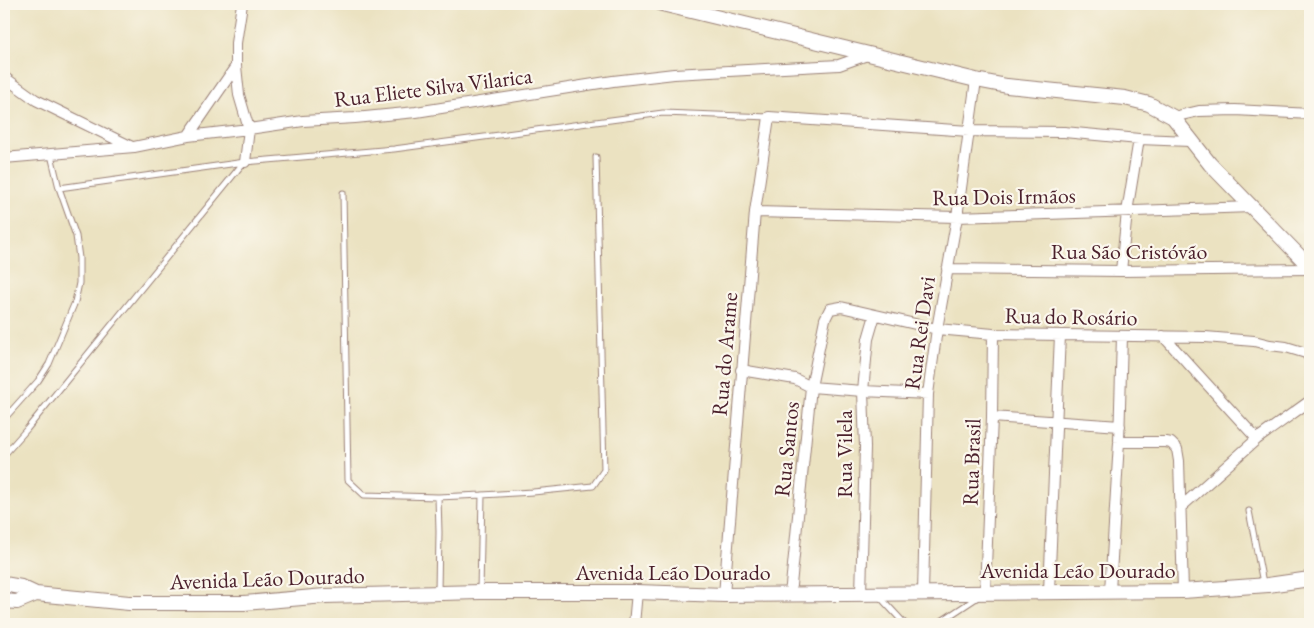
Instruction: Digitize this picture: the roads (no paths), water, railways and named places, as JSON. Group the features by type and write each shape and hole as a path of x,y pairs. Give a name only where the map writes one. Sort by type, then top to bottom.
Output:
{"main road":[{"path":"662,4 976,80 1007,86 1125,98 1149,104 1173,117 1210,164 1310,268"},
{"name":"Avenida Leão Dourado","path":"4,584 21,587 36,594 129,604 244,603 324,596 438,592 637,592 724,595 1183,591 1264,586 1310,579"},
{"name":"Avenida Leão Dourado","path":"4,602 17,602 36,594"}],"street":[{"path":"242,4 236,43 236,66 239,95 249,130 245,162"},
{"name":"Rua Eliete Silva Vilarica","path":"4,158 134,147 188,136 249,130 303,121 364,118 416,112 614,81 674,74 831,66 867,55"},
{"path":"188,136 236,66"},
{"path":"4,77 36,100 134,147"},
{"name":"Rua Rei Davi","path":"923,593 928,394 976,80"},
{"path":"1173,117 1199,111 1235,110 1310,114"},
{"path":"769,117 969,131 1064,132 1139,139 1190,141"},
{"name":"Rua do Arame","path":"724,595 741,370 756,212 769,117"},
{"path":"1121,271 1127,212 1139,139"},
{"name":"Rua Dois Irmãos","path":"756,212 956,217 1252,207"},
{"name":"Rua São Cristóvão","path":"947,268 1121,271 1310,268"},
{"name":"Rua do Rosário","path":"830,309 841,307 937,329 993,334 1205,337 1254,341 1306,353 1310,358"},
{"name":"Rua Santos","path":"790,594 811,387 825,320 830,309"},
{"name":"Rua Vilela","path":"861,594 865,447 863,391 868,339 875,315"},
{"name":"Rua Brasil","path":"985,592 992,417 993,334"},
{"path":"1049,591 1060,335"},
{"path":"1110,591 1120,426 1122,336"},
{"path":"1163,336 1257,440"},
{"path":"741,370 795,380 811,387 928,394"},
{"path":"1182,506 1257,440 1310,402"},
{"path":"992,417 1120,426"},
{"path":"1119,442 1166,442 1174,445 1177,449 1182,506 1183,591"},
{"path":"634,624 637,592"}],"lane":[{"path":"59,188 245,162 394,148 663,113 769,117"},
{"path":"4,419 38,381 49,364 75,302 79,283 79,258 76,236 59,188 51,155"},
{"path":"344,193 348,480 364,495 438,497 593,486 604,470 596,157"},
{"path":"4,455 245,162"},
{"path":"480,592 482,495"},
{"path":"438,497 440,532 438,592"},
{"path":"1249,511 1264,586"},
{"path":"937,624 985,592"},
{"path":"877,594 905,624"}]}
